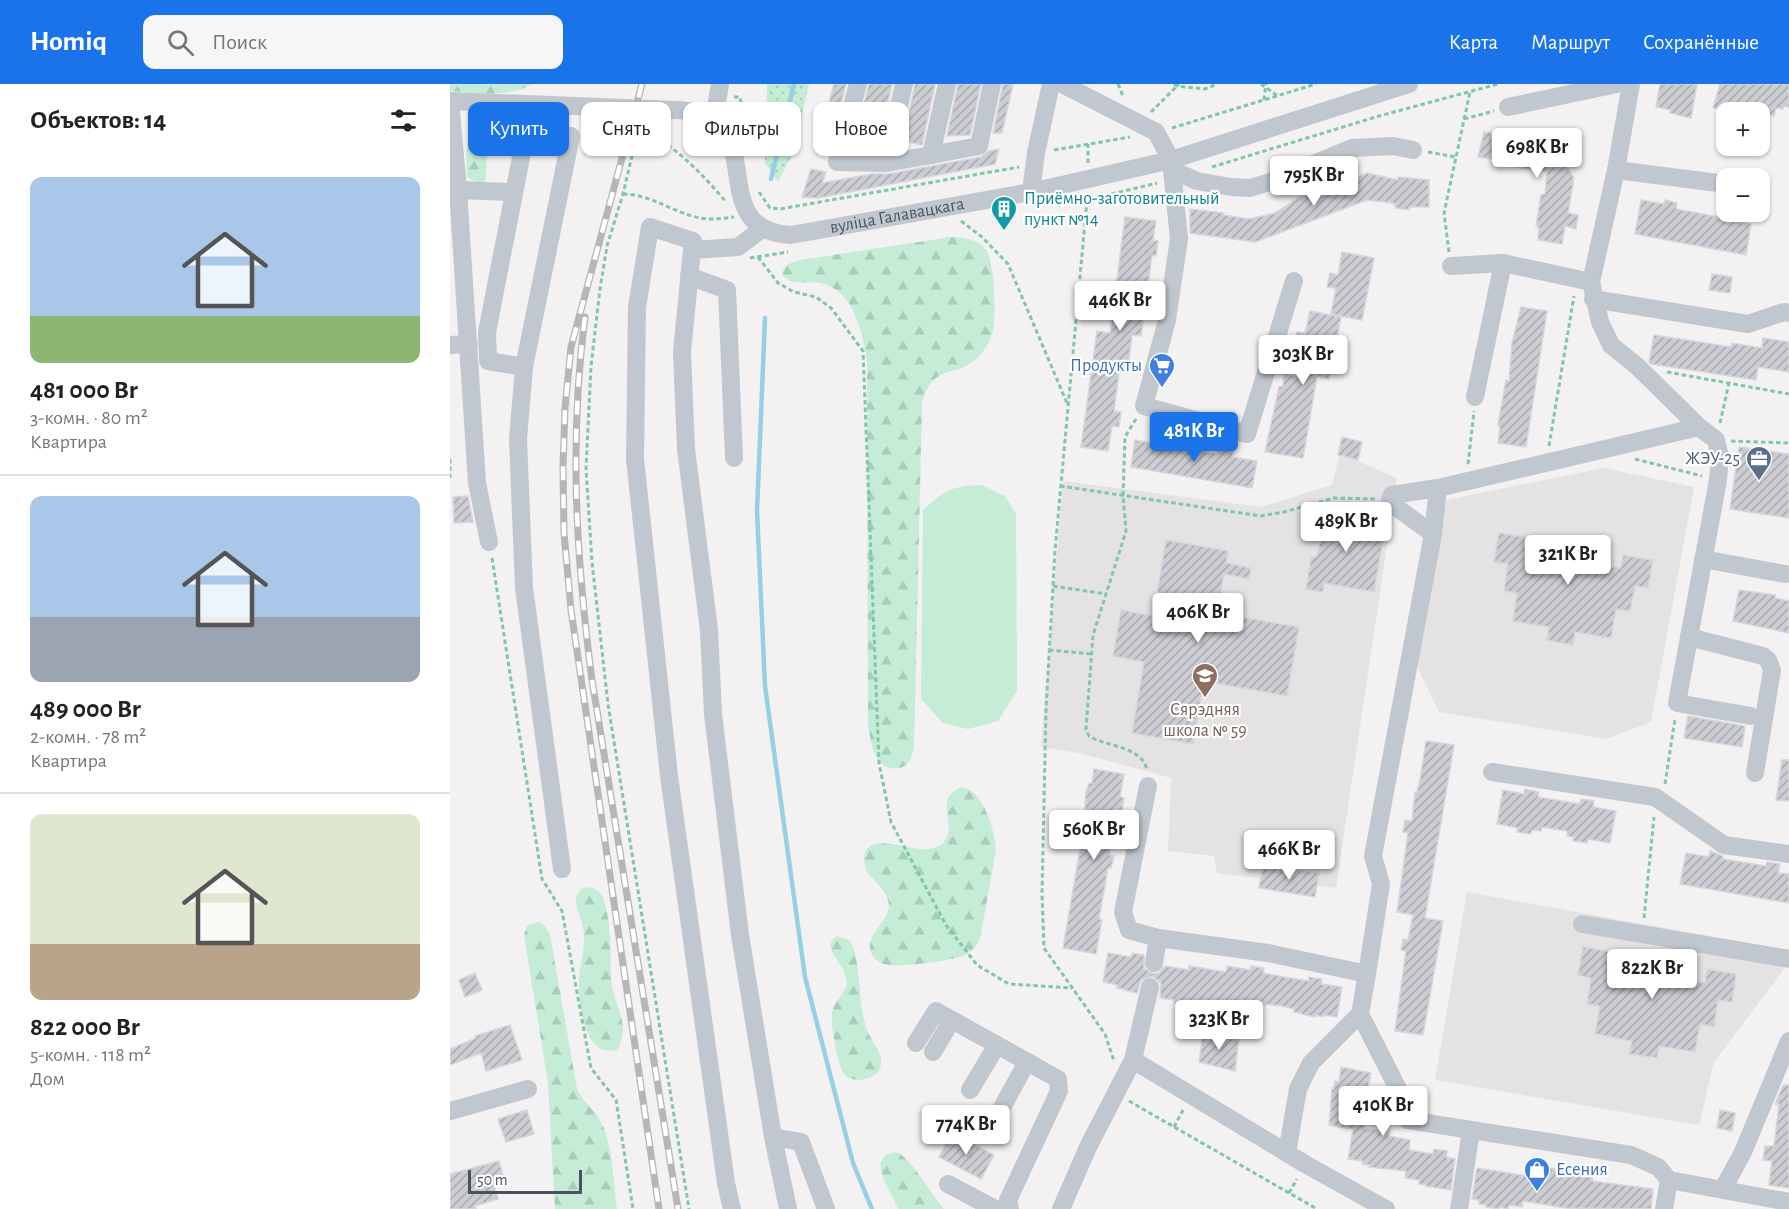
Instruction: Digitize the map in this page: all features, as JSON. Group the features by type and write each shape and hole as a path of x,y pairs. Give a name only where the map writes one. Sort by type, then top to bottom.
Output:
{"street":[{"path":"717,102 720,84"},
{"path":"858,84 837,162 886,162 979,146 992,84"},
{"path":"886,162 904,84"},
{"path":"931,155 947,84"},
{"path":"1031,192 1036,153 1051,84"},
{"path":"1062,84 1156,132 1171,165 1179,239 1167,320 1144,406 1247,434 1294,281"},
{"path":"1508,107 1617,84"},
{"path":"1631,84 1616,170 1587,287 1611,345 1638,367 1699,427 1716,440 1720,457 1718,480 1677,703 1751,716"},
{"name":"вуліца Галавацкага","path":"762,229 777,235 791,236 1171,165 1403,85"},
{"path":"489,542 477,483 469,344 450,101 683,111"},
{"path":"524,367 488,362 487,332 513,192 525,136 571,136 524,367 518,438 524,588 562,869"},
{"path":"1171,165 1197,181 1250,188 1352,148 1393,146 1413,150"},
{"path":"692,250 738,247 762,229 751,218 745,207 733,156"},
{"path":"1616,170 1716,183"},
{"path":"458,190 513,192"},
{"path":"732,1209 726,1183 669,776 635,459 637,307 650,227 693,241 682,352 686,449 709,630 713,714 740,935 772,1137 788,1209"},
{"path":"1475,397 1503,263"},
{"path":"1451,266 1503,263 1587,287 1748,324 1784,312 1789,313"},
{"path":"689,276 727,290 734,458"},
{"path":"450,345 469,344"},
{"path":"1433,534 1393,505 1390,499 1396,494 1438,488 1699,427"},
{"path":"1287,1153 1298,1089 1311,1064 1360,1014 1381,884 1373,856 1433,534 1438,488"},
{"path":"1704,559 1785,574"},
{"path":"1689,638 1763,656 1771,665 1755,772"},
{"path":"1492,772 1659,800 1724,844 1789,854"},
{"path":"1148,786 1123,912 1129,930 1158,938 1268,953 1367,974"},
{"path":"1582,924 1789,959"},
{"path":"1154,963 1158,938"},
{"path":"1061,1209 1088,1146 1133,1060 1150,987"},
{"path":"916,1044 936,1011 1058,1079 1059,1091 1014,1184 1008,1200 1010,1209"},
{"path":"1360,1014 1398,1089 1408,1120 1631,1155 1658,1167 1669,1180 1723,1189 1747,1201 1789,1202"},
{"path":"933,1052 952,1020"},
{"path":"1723,1189 1743,1152 1789,1041"},
{"path":"970,1090 997,1045"},
{"path":"1133,1060 1287,1153 1386,1209"},
{"path":"995,1120 1027,1062"},
{"path":"450,1111 528,1089"},
{"path":"1459,1209 1470,1131"},
{"path":"772,1137 801,1142 826,1209"},
{"path":"1664,1209 1669,1180"},
{"path":"948,1184 995,1209"}],"path":[{"path":"1150,113 1177,85 1205,89 1218,84"},
{"path":"1261,84 1278,96"},
{"path":"1263,100 1266,86"},
{"path":"1451,266 1444,213 1470,92"},
{"path":"1464,119 1508,107"},
{"path":"1088,144 1088,179 1059,485 1049,650 1042,894 1044,948 1106,1034 1114,1063"},
{"path":"671,148 712,186 731,208"},
{"path":"1413,150 1456,157"},
{"path":"632,156 607,246 600,289 591,366 587,492 592,562 608,704 689,1209"},
{"path":"623,194 635,194 709,219 734,216 738,247"},
{"path":"961,220 982,237 1008,264 1068,405"},
{"path":"758,257 778,283 794,292 816,297 831,308 863,351 879,763 891,822 946,925 977,965 1009,984 1072,988"},
{"path":"1546,462 1587,287"},
{"path":"1638,367 1789,394"},
{"path":"1729,383 1716,440 1789,443"},
{"path":"1467,481 1475,397"},
{"path":"1144,406 1125,437 1123,495 1126,531 1093,635 1086,729 1089,736 1097,741 1137,753 1143,758 1147,767 1148,786"},
{"path":"1630,458 1718,480"},
{"path":"450,459 450,478"},
{"path":"1059,485 1261,516 1334,498 1390,499"},
{"path":"1053,586 1106,594"},
{"path":"1049,650 1092,654"},
{"path":"1642,934 1659,800 1677,703"},
{"path":"591,1068 616,1100 633,1209"},
{"path":"1127,1100 1317,1209"},
{"path":"1174,1126 1183,1110"},
{"path":"1289,1193 1297,1178"}],"shaded area":[{"name":"Сярэдняя школа № 59","path":"1339,457 1355,460 1397,478 1336,888 1217,873 1214,856 1168,851 1171,778 1079,753 1041,747 1063,481 1261,507 1332,485"},
{"path":"1604,468 1694,487 1651,722 1606,739 1439,712 1417,666 1446,500"},
{"path":"1467,892 1786,950 1784,969 1714,1062 1699,1125 1435,1080"}],"green space":[{"path":"450,84 533,84 514,91 493,94 450,91"},
{"path":"767,84 809,84 801,120 801,102 767,102"},
{"path":"468,144 468,156 487,156 485,187 467,177"},
{"path":"765,156 791,156 778,182 765,163"},
{"path":"951,237 973,241 985,249 988,255 994,288 994,323 990,341 980,355 963,367 947,372 933,381 922,403 914,747 906,765 894,768 882,764 877,758 868,725 867,360 862,337 849,303 841,294 821,283 790,281 782,274 791,263 801,260"},
{"path":"982,485 1005,496 1016,514 1017,691 998,721 968,729 943,723 921,699 923,510 949,490"},
{"path":"962,787 976,795 982,803 990,822 996,850 980,939 970,952 959,957 904,965 881,963 873,956 870,943 888,912 889,906 885,893 867,872 864,859 868,849 875,844 886,843 912,848 936,848 944,842 948,835 947,804 949,797"},
{"path":"589,887 601,894 606,908 612,986 623,1027 618,1049 607,1051 598,1047 591,1039 580,1002 579,980 584,933 576,897 581,889"},
{"path":"538,922 543,924 550,934 577,1089 599,1119 608,1142 617,1209 555,1209 548,1083 524,935 527,926"},
{"path":"837,936 849,940 854,949 864,1020 881,1059 880,1069 867,1079 855,1080 845,1075 835,1045 832,1013 847,985 845,973 830,946 832,940"},
{"path":"896,1152 915,1169 944,1209 898,1209 883,1178 880,1164 885,1155"}],"building":[{"path":"834,84 846,84 841,102 829,102"},
{"path":"869,84 892,84 888,102 864,102"},
{"path":"915,84 935,84 922,145 909,142 909,112"},
{"path":"958,84 981,84 970,135 947,136"},
{"path":"1003,84 1013,84 1002,133 993,133"},
{"path":"1660,84 1697,84 1691,118 1656,107"},
{"path":"1720,84 1789,84 1789,107 1776,108 1774,116 1770,115 1770,102 1716,102 1716,108 1713,108"},
{"path":"1509,129 1520,131 1519,138 1549,142 1548,161 1560,155 1574,178 1568,213 1578,215 1576,229 1565,226 1562,244 1538,240 1539,228 1536,226 1541,195 1545,194 1547,172 1492,163 1493,159 1478,157 1484,132 1508,135"},
{"path":"999,149 995,164 818,198 802,197 811,169 826,172 822,183 981,157 989,151"},
{"path":"1367,173 1398,180 1398,177 1429,180 1429,207 1409,207 1409,210 1396,208 1393,203 1367,200 1255,242 1190,233 1190,209 1249,219 1275,213 1300,197 1321,190 1319,185 1330,181 1333,187"},
{"path":"1641,200 1664,204 1665,200 1677,203 1676,209 1716,216 1716,222 1751,224 1746,255 1635,234"},
{"path":"1125,217 1156,221 1153,240 1158,241 1156,256 1152,255 1146,301 1149,301 1147,317 1144,316 1141,336 1132,335 1128,367 1120,366 1114,411 1121,412 1119,427 1112,426 1108,451 1081,447 1097,331 1110,333"},
{"path":"1342,252 1374,258 1362,320 1331,314 1336,288 1327,287 1330,273 1338,275"},
{"path":"1712,274 1732,277 1730,293 1709,290"},
{"path":"1521,307 1547,311 1526,447 1498,443 1500,413 1506,380 1509,381 1512,343"},
{"path":"1310,311 1341,317 1329,379 1317,376 1303,458 1265,452 1279,387 1283,386 1284,374 1297,376 1303,347 1294,345 1297,332 1305,333"},
{"path":"1654,335 1731,347 1732,343 1762,348 1763,338 1789,342 1789,372 1758,367 1756,380 1651,364 1649,362"},
{"path":"1159,436 1173,439 1172,446 1217,454 1219,447 1234,450 1232,457 1257,461 1252,488 1131,467 1135,440 1157,444"},
{"path":"1342,437 1362,442 1358,460 1338,455"},
{"path":"1739,447 1789,454 1789,518 1730,509"},
{"path":"468,496 473,522 454,523 453,497"},
{"path":"1319,511 1386,523 1374,592 1324,583 1323,592 1306,589 1311,558 1317,556 1321,537 1315,534"},
{"path":"1499,533 1600,549 1597,565 1621,568 1623,555 1653,560 1648,588 1635,586 1630,611 1616,609 1611,638 1575,632 1573,645 1547,640 1549,627 1513,621 1517,593 1504,591 1508,564 1494,562"},
{"path":"1166,540 1228,551 1226,563 1251,568 1249,579 1224,574 1217,613 1299,627 1287,696 1204,681 1193,744 1132,733 1144,662 1113,656 1121,610 1153,616"},
{"path":"1739,590 1775,595 1775,598 1789,601 1789,633 1733,621"},
{"path":"1688,716 1745,726 1742,747 1684,738"},
{"path":"1426,741 1454,745 1425,918 1443,921 1423,1035 1395,1031 1406,951 1401,950 1403,939 1408,940 1413,915 1397,912 1408,833 1403,832 1405,820 1412,821 1415,792 1417,792 1420,780"},
{"path":"1782,760 1789,760 1789,801 1776,800"},
{"path":"1094,769 1124,774 1120,797 1124,798 1122,811 1117,810 1109,855 1114,856 1111,868 1108,868 1099,919 1102,920 1096,954 1063,948 1084,826 1086,790 1089,783 1092,783"},
{"path":"1525,789 1539,792 1538,797 1580,804 1581,799 1594,801 1593,807 1616,811 1610,843 1588,839 1587,843 1573,841 1574,837 1567,836 1567,831 1542,827 1541,831 1532,830 1531,834 1517,832 1518,828 1497,824 1503,790 1524,794"},
{"path":"1710,851 1723,856 1723,859 1766,866 1767,862 1780,864 1778,873 1789,874 1789,903 1680,884 1686,853 1709,857"},
{"path":"1263,864 1319,873 1315,897 1259,888"},
{"path":"1583,947 1683,964 1681,979 1705,983 1707,969 1736,974 1732,1002 1718,1000 1714,1027 1700,1024 1695,1052 1659,1046 1657,1058 1629,1054 1632,1041 1595,1034 1600,1006 1587,1004 1591,978 1578,975"},
{"path":"1108,953 1131,957 1132,953 1144,955 1144,968 1153,974 1159,973 1165,966 1189,970 1189,966 1226,972 1227,966 1251,970 1251,966 1264,968 1263,973 1284,977 1309,981 1309,977 1322,979 1321,984 1342,987 1337,1017 1315,1015 1315,1017 1294,1012 1294,1009 1282,1006 1266,1004 1257,1006 1220,1000 1219,1009 1197,1007 1196,1009 1181,1006 1174,1003 1174,1000 1160,998 1161,983 1152,976 1141,980 1137,993 1103,982"},
{"path":"475,973 482,990 465,997 459,980"},
{"path":"510,1025 522,1060 486,1071 481,1053 450,1065 450,1049 476,1038 475,1036"},
{"path":"1203,1033 1239,1038 1235,1071 1199,1062"},
{"path":"1341,1067 1371,1073 1366,1097 1370,1097 1364,1129 1390,1131 1389,1136 1410,1140 1409,1150 1433,1154 1434,1149 1447,1151 1446,1157 1455,1159 1451,1190 1419,1184 1419,1180 1405,1178 1406,1171 1369,1167 1370,1165 1362,1164 1363,1161 1348,1159 1353,1129 1329,1125 1332,1088 1334,1089 1335,1081 1339,1082"},
{"path":"1783,1085 1789,1085 1789,1188 1769,1185 1772,1161 1763,1160 1765,1146 1774,1146 1779,1104 1775,1104"},
{"path":"527,1110 534,1134 506,1142 498,1119"},
{"path":"1720,1110 1735,1113 1732,1131 1717,1128"},
{"path":"952,1133 994,1155 981,1179 939,1157"},
{"path":"499,1161 503,1175 492,1179 498,1199 475,1206 476,1209 450,1209 450,1174"},
{"path":"1529,1165 1593,1175 1592,1181 1653,1189 1651,1209 1566,1208 1523,1201 1522,1207 1509,1205 1508,1209 1500,1207 1499,1209 1486,1207 1486,1205 1479,1204 1479,1200 1472,1199 1477,1168 1527,1176"}],"waterway":[{"path":"771,179 794,84"},
{"path":"765,318 757,511 765,686 805,977 853,1163 872,1209"}],"railway":[{"path":"642,84 571,347 565,408 563,467 564,533 571,610 659,1209"},
{"path":"585,317 577,409 576,499 586,634 678,1209"}],"place":[{"name":"Приёмно-заготовительный пункт №14","path":"1004,232"},
{"name":"Продукты","path":"1162,389"},
{"name":"ЖЭУ-25","path":"1759,482"},
{"name":"Сярэдняя школа № 59","path":"1205,699"},
{"name":"Есения","path":"1537,1193"}]}
